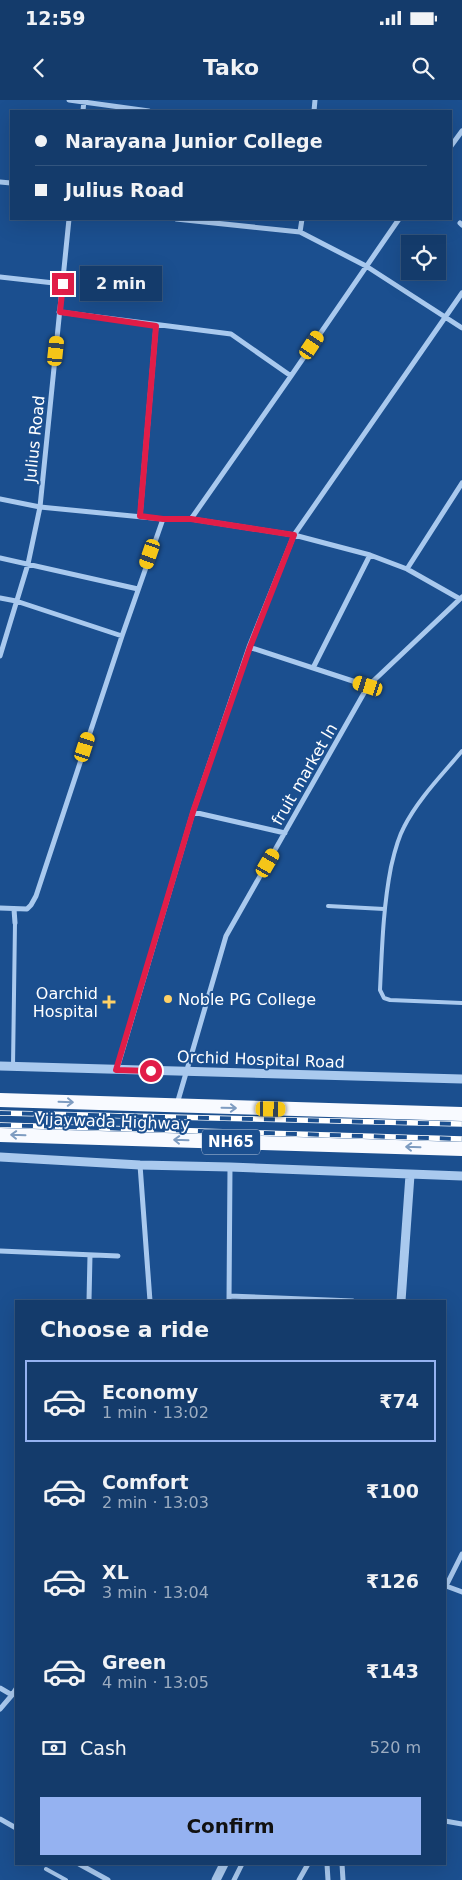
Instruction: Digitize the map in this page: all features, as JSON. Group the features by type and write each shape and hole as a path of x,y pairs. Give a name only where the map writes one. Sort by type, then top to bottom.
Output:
{"highway":[{"name":"Vijaywada Highway","path":"0,1100 176,1107 462,1114"},
{"name":"Vijaywada Highway","path":"0,1135 462,1149"}],"street":[{"path":"69,100 142,110"},
{"path":"452,145 462,131"},
{"name":"Julius Road","path":"0,656 28,564 40,507 69,220"},
{"path":"186,220 300,232 366,266 462,328"},
{"path":"300,232 302,220"},
{"path":"191,519 398,220"},
{"path":"0,277 63,284"},
{"path":"116,1070 193,812 250,647 294,535 462,292"},
{"path":"60,312 156,326 231,334 291,376"},
{"path":"140,516 156,326"},
{"path":"407,569 462,483"},
{"path":"0,499 40,507 163,519 191,519 294,535 370,555 407,569 461,598"},
{"path":"0,908 27,909 32,905 36,896 122,636 163,519"},
{"path":"313,668 370,555"},
{"path":"0,558 138,589"},
{"path":"0,598 16,601 122,636"},
{"name":"fruit market ln","path":"176,1107 226,936 368,686 461,598"},
{"path":"250,647 368,686"},
{"path":"193,812 285,833"},
{"path":"14,909 15,923"},
{"name":"Orchid Hospital Road","path":"0,1066 462,1079"},
{"path":"0,1157 140,1165 462,1176"},
{"path":"140,1165 150,1300"},
{"path":"230,1167 229,1299 291,1300"},
{"path":"401,1300 410,1175"},
{"path":"0,1251 118,1256"},
{"path":"89,1300 90,1255"},
{"path":"462,1554 446,1586 462,1592"},
{"path":"0,1688 12,1695"},
{"path":"0,1709 15,1690"},
{"path":"0,1819 15,1827"},
{"path":"446,1821 462,1824"},
{"path":"81,1865 105,1879"},
{"path":"216,1880 224,1865"},
{"path":"234,1880 242,1865"},
{"path":"299,1880 307,1865"},
{"path":"327,1865 328,1880"},
{"path":"342,1865 343,1880"}],"lane":[{"path":"462,751 435,783 404,826 395,850 384,909 380,990 381,995 390,1000 462,1003"},
{"path":"328,906 384,909"},
{"path":"13,1066 15,923"},
{"path":"46,1869 66,1880"}],"railway":[{"path":"0,1113 462,1124"},
{"path":"0,1125 462,1139"}],"place":[{"name":"Noble PG College","path":"168,999"},
{"name":"Oarchid Hospital","path":"109,1002"}],"route":[{"path":"63,284 60,312 156,326 140,516 163,519 191,519 294,535 250,647 193,812 116,1070 151,1071"}]}
